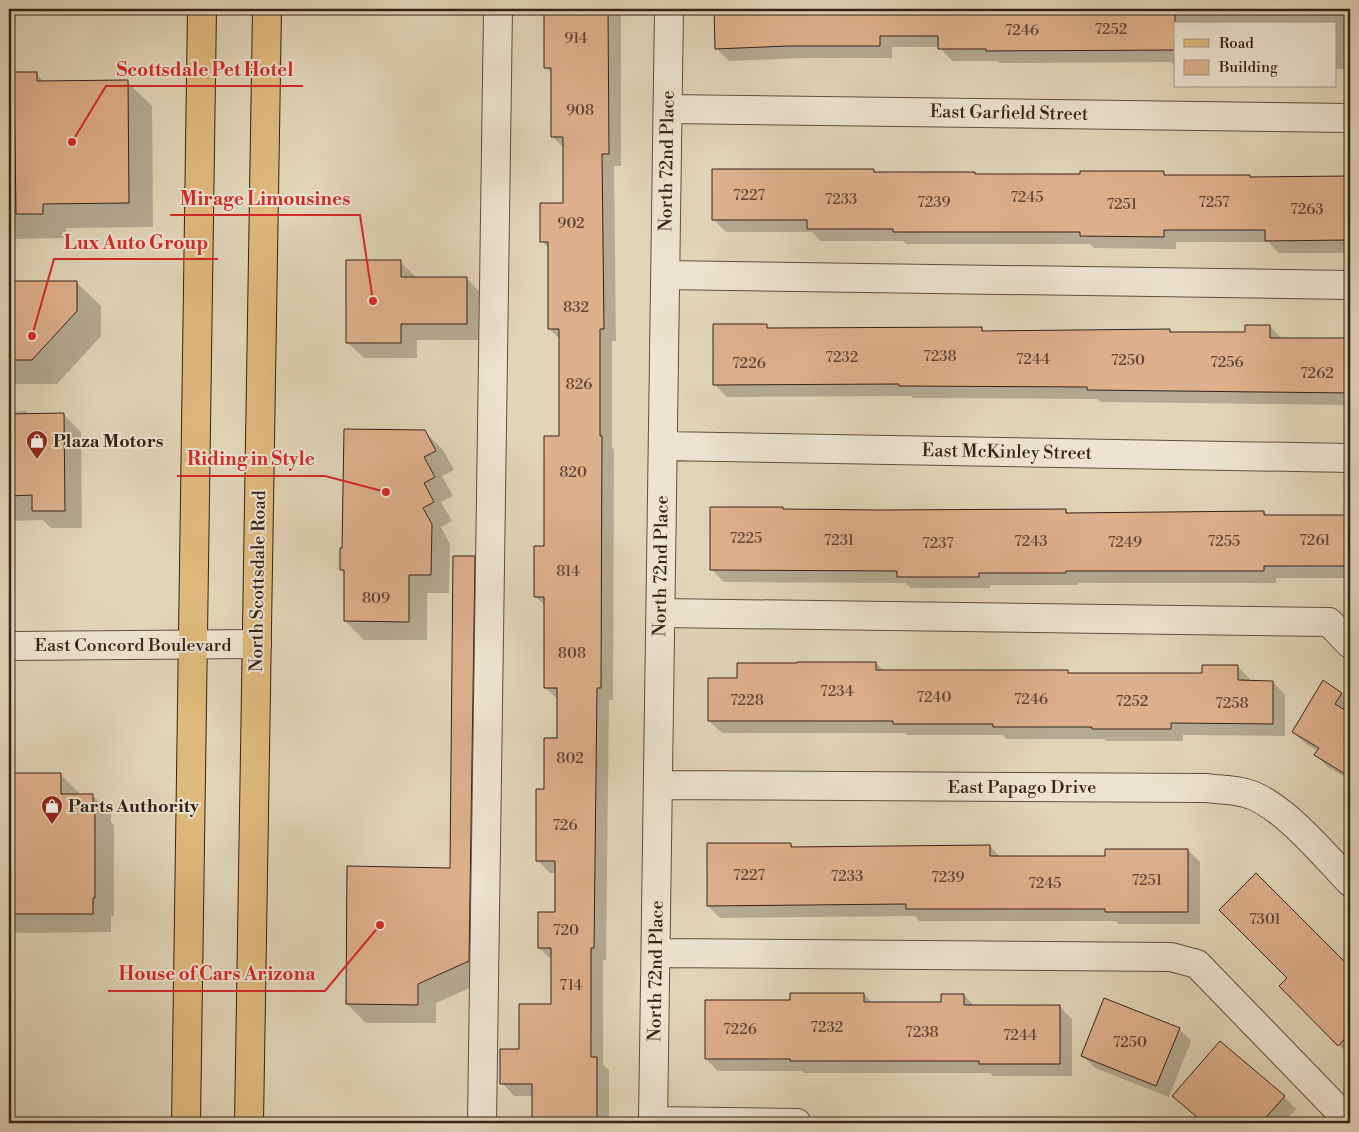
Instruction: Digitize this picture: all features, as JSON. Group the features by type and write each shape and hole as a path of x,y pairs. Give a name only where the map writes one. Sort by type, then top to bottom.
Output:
{"main road":[{"path":"186,1123 202,9"},
{"name":"North Scottsdale Road","path":"249,1123 267,9"}],"street":[{"path":"482,1123 498,9"},
{"name":"North 72nd Place","path":"654,1122 670,9"},
{"name":"East Garfield Street","path":"668,108 1350,118"},
{"path":"666,275 1350,285"},
{"name":"East McKinley Street","path":"663,446 1350,458"},
{"path":"661,613 1330,622 1350,644"},
{"name":"East Concord Boulevard","path":"9,646 257,644"},
{"name":"East Papago Drive","path":"658,785 1207,788 1246,793 1267,803 1289,819 1350,882"},
{"path":"656,953 1171,957 1197,964 1350,1122"},
{"path":"654,1122 797,1123"}],"building":[{"path":"544,9 608,9 609,154 602,154 604,329 600,329 600,436 602,436 601,688 597,688 594,948 591,948 591,1057 597,1057 597,1123 532,1123 532,1084 500,1084 500,1049 519,1049 519,1004 551,1004 551,948 538,948 538,912 555,912 555,861 536,861 536,789 544,789 544,738 557,738 557,688 544,688 544,597 534,597 534,546 544,546 544,436 559,436 559,329 548,329 548,242 540,242 540,203 563,203 563,137 551,137 551,68 544,68"},
{"path":"714,9 1175,9 1174,50 986,51 986,49 938,49 938,36 880,36 880,46 788,46 715,49"},
{"path":"14,72 37,72 37,81 128,80 129,203 43,204 43,214 16,214"},
{"path":"712,169 874,169 874,172 975,172 975,174 1080,174 1080,171 1164,171 1164,175 1250,175 1250,177 1350,176 1350,240 1265,241 1265,230 1164,230 1164,237 1080,236 1080,232 893,232 893,229 807,229 807,220 712,220"},
{"path":"346,260 401,260 401,277 467,277 467,324 401,324 401,343 346,343"},
{"path":"9,281 77,281 77,311 32,360 9,360"},
{"path":"713,324 767,324 767,328 982,327 982,331 1170,329 1170,332 1245,332 1245,325 1270,325 1270,338 1350,338 1350,393 1087,390 1087,387 899,386 899,384 713,385"},
{"name":"Plaza Motors","path":"64,413 65,511 32,511 32,495 9,496 9,414"},
{"path":"344,429 425,430 436,451 424,457 435,477 424,483 434,502 423,508 432,524 431,575 409,575 409,622 344,621 344,570 340,570 340,548 342,548"},
{"path":"710,507 880,510 1066,509 1066,513 1264,511 1264,515 1350,515 1350,566 1264,566 1264,571 979,573 979,577 897,577 897,571 710,570"},
{"path":"453,556 475,556 469,961 418,984 418,1005 346,1004 347,866 450,868"},
{"path":"876,662 876,670 1068,670 1068,673 1202,673 1202,665 1238,665 1238,680 1273,681 1273,724 1171,723 1171,729 1092,729 1092,727 993,727 993,724 893,724 893,721 708,721 708,678 737,678 737,663"},
{"path":"1323,680 1342,693 1335,704 1350,713 1350,777 1314,755 1319,748 1292,732"},
{"name":"Parts Authority","path":"9,773 61,773 61,794 93,794 93,805 95,805 95,898 93,898 93,914 9,914"},
{"path":"707,843 791,843 791,847 990,845 990,856 1105,856 1105,849 1188,849 1188,912 1105,912 1105,909 906,909 906,904 707,906"},
{"path":"1256,873 1350,967 1350,1033 1338,1046 1279,986 1287,978 1219,910"},
{"path":"790,993 864,993 864,1002 941,1002 941,994 964,994 964,1005 1060,1005 1060,1064 979,1064 979,1061 705,1059 705,1000 790,1000"},
{"path":"1104,998 1180,1028 1156,1086 1081,1056"},
{"path":"1220,1041 1285,1096 1261,1123 1204,1123 1172,1096"}],"place":[{"name":"Scottsdale Pet Hotel","path":"72,142"},
{"name":"Mirage Limousines","path":"373,301"},
{"name":"Lux Auto Group","path":"32,336"},
{"name":"Plaza Motors","path":"37,460"},
{"name":"Riding in Style","path":"386,492"},
{"name":"Parts Authority","path":"52,825"},
{"name":"House of Cars Arizona","path":"380,925"}]}
